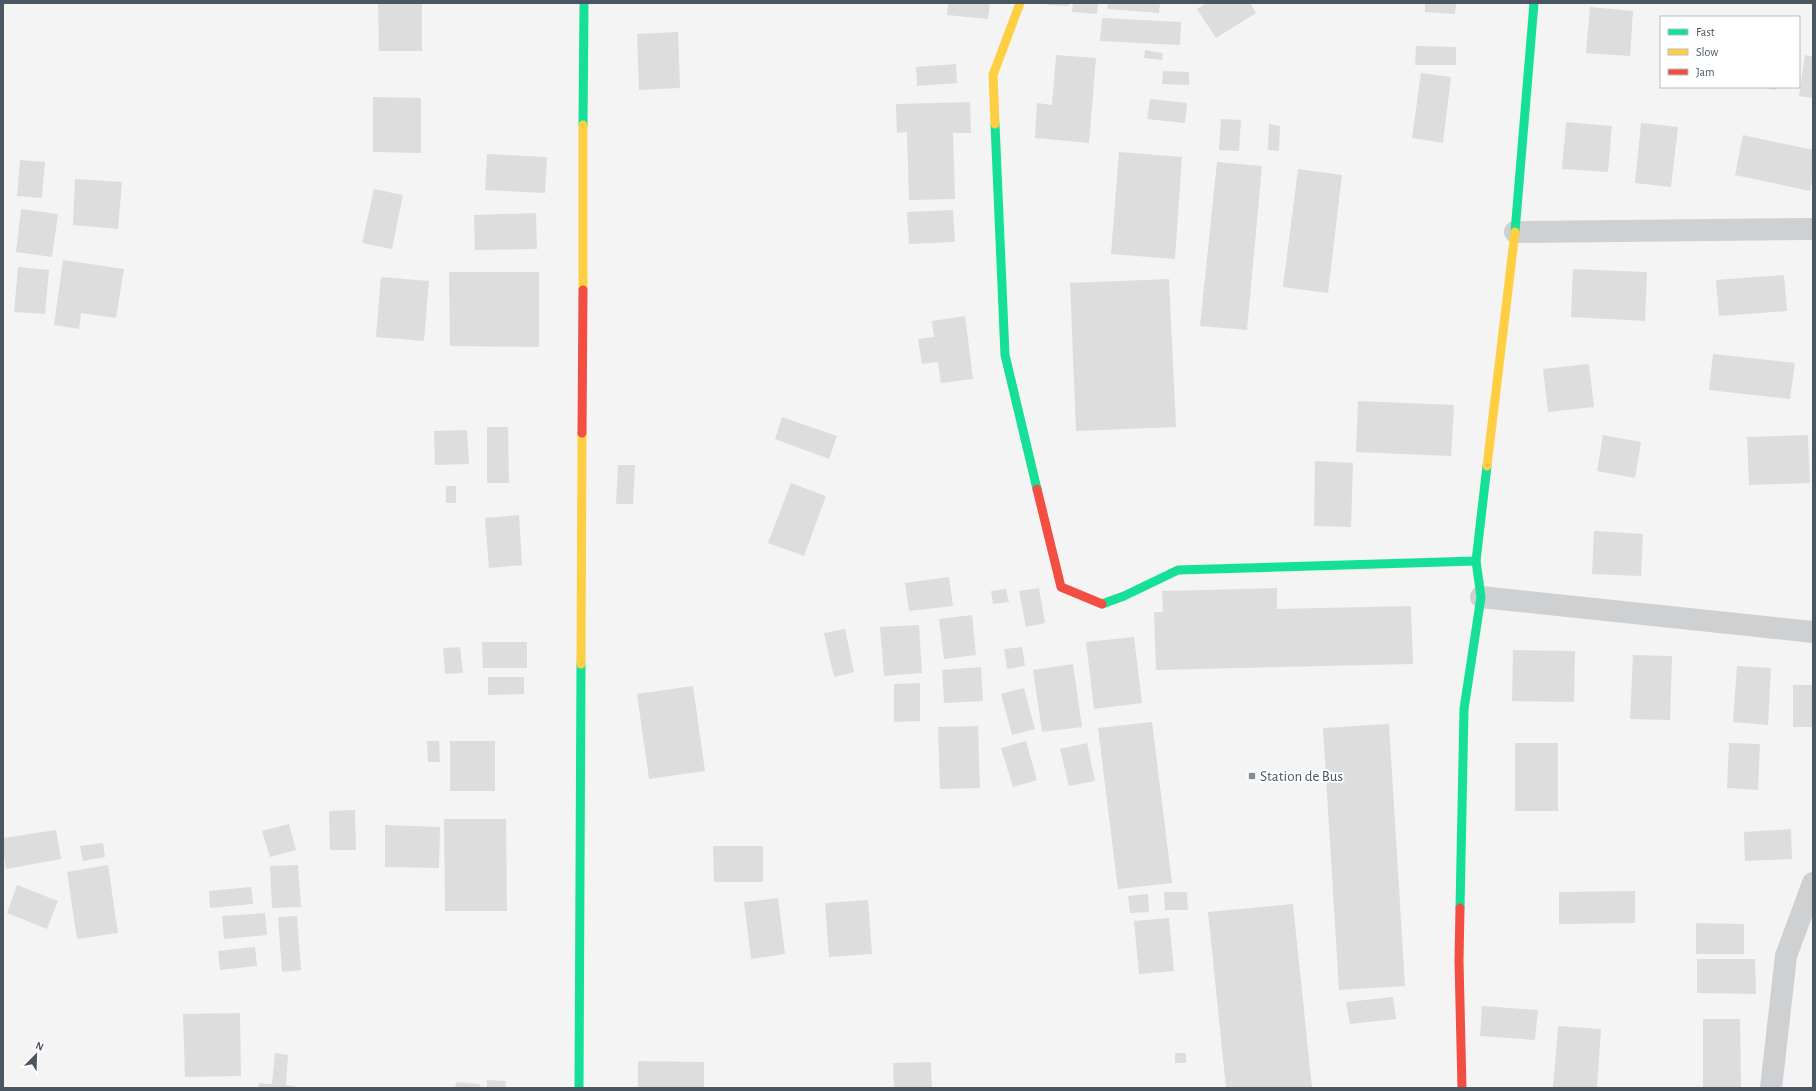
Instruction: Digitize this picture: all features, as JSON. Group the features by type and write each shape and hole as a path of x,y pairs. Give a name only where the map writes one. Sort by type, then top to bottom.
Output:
{"street":[{"path":"579,1088 584,3"},
{"path":"1020,3 993,75 1005,355 1061,587 1101,604 1124,596 1178,570 1476,562"},
{"path":"1462,1088 1459,961 1464,709 1480,597 1476,562 1515,232 1534,3"},
{"path":"1515,232 1813,229"},
{"path":"1480,597 1813,632"},
{"path":"1771,1088 1786,956 1813,883"}],"building":[{"path":"378,3 422,3 422,51 379,51"},
{"path":"948,3 990,3 988,19 947,15"},
{"path":"1047,3 1069,3 1069,6 1047,5"},
{"path":"1073,3 1098,3 1097,14 1072,12"},
{"path":"1108,3 1160,3 1159,13 1107,9"},
{"path":"1207,3 1250,3 1256,13 1216,38 1197,9"},
{"path":"1425,3 1456,3 1455,14 1425,12"},
{"path":"1590,7 1633,11 1630,56 1586,53"},
{"path":"1102,18 1181,22 1180,45 1100,41"},
{"path":"678,32 680,88 639,90 637,34"},
{"path":"1416,46 1456,47 1456,65 1415,65"},
{"path":"1145,50 1163,53 1162,60 1144,58"},
{"path":"1056,55 1096,58 1089,143 1035,138 1037,103 1052,105"},
{"path":"1805,55 1813,57 1813,98 1799,96"},
{"path":"956,64 957,83 917,86 916,67"},
{"path":"1163,71 1189,72 1189,85 1162,84"},
{"path":"1421,73 1451,77 1443,143 1412,138"},
{"path":"1762,88 1776,88 1776,90"},
{"path":"373,97 421,98 421,153 373,152"},
{"path":"1150,99 1187,103 1185,123 1147,119"},
{"path":"970,102 971,133 953,133 955,199 909,200 907,132 897,133 896,104"},
{"path":"1221,119 1241,120 1239,151 1219,150"},
{"path":"1566,122 1612,126 1608,172 1562,169"},
{"path":"1641,123 1678,127 1671,187 1635,183"},
{"path":"1269,124 1280,126 1279,151 1268,150"},
{"path":"1743,135 1813,150 1813,175 1810,191 1735,175"},
{"path":"1119,152 1182,157 1175,259 1111,254"},
{"path":"487,154 547,157 545,193 485,190"},
{"path":"20,160 45,162 42,198 17,196"},
{"path":"1217,162 1262,166 1247,330 1200,326"},
{"path":"1298,169 1342,175 1328,293 1283,287"},
{"path":"75,179 122,182 118,229 73,225"},
{"path":"374,189 403,195 392,249 362,243"},
{"path":"21,209 58,214 52,257 16,252"},
{"path":"953,210 955,242 909,244 907,212"},
{"path":"536,213 537,249 475,250 474,215"},
{"path":"63,260 124,269 116,318 81,313 79,329 54,325"},
{"path":"18,267 49,270 45,314 14,312"},
{"path":"1573,269 1647,272 1645,321 1571,317"},
{"path":"449,272 539,272 539,347 450,346"},
{"path":"1784,275 1787,311 1719,316 1716,280"},
{"path":"381,277 429,281 424,341 376,337"},
{"path":"1169,279 1176,427 1076,431 1070,283"},
{"path":"965,316 973,379 941,383 938,362 922,364 918,339 934,337 932,321"},
{"path":"1713,354 1795,363 1790,399 1709,390"},
{"path":"1589,364 1594,407 1548,412 1543,369"},
{"path":"1358,401 1454,405 1451,456 1356,452"},
{"path":"782,417 837,436 829,459 775,439"},
{"path":"487,427 508,427 509,483 487,483"},
{"path":"467,430 469,464 435,465 434,431"},
{"path":"1603,435 1641,442 1635,478 1597,471"},
{"path":"1808,435 1810,483 1749,485 1747,437"},
{"path":"1315,461 1353,463 1351,527 1314,526"},
{"path":"618,465 635,465 633,504 616,504"},
{"path":"791,483 826,496 804,556 768,543"},
{"path":"446,486 456,486 456,503 446,503"},
{"path":"519,515 522,565 489,568 485,518"},
{"path":"1594,531 1643,534 1641,576 1592,574"},
{"path":"949,577 953,606 909,611 905,583"},
{"path":"1039,588 1045,623 1026,627 1019,591"},
{"path":"1277,588 1277,609 1411,606 1413,664 1156,670 1154,612 1163,612 1162,591"},
{"path":"1006,589 1009,602 993,604 991,591"},
{"path":"972,615 976,655 944,659 939,619"},
{"path":"919,625 922,673 884,676 880,627"},
{"path":"845,629 854,672 834,677 824,633"},
{"path":"1134,637 1142,703 1094,709 1086,642"},
{"path":"482,642 527,642 527,668 483,668"},
{"path":"460,647 463,673 445,674 443,648"},
{"path":"1022,647 1025,666 1007,669 1004,649"},
{"path":"1513,650 1575,651 1574,702 1512,701"},
{"path":"1633,655 1672,656 1670,720 1630,719"},
{"path":"1073,664 1082,727 1042,732 1033,670"},
{"path":"1737,666 1771,668 1768,725 1733,722"},
{"path":"981,667 983,701 944,703 942,670"},
{"path":"488,677 524,677 524,694 488,695"},
{"path":"920,683 920,721 894,722 894,684"},
{"path":"1793,685 1813,685 1813,727 1793,727"},
{"path":"693,686 705,771 649,779 637,694"},
{"path":"1024,688 1035,729 1012,735 1001,694"},
{"path":"1152,722 1172,883 1118,889 1098,728"},
{"path":"1389,724 1405,986 1339,990 1323,728"},
{"path":"978,726 980,788 940,789 938,727"},
{"path":"427,741 439,741 440,762 428,762"},
{"path":"450,741 495,741 495,791 450,791"},
{"path":"1026,741 1037,780 1013,787 1001,748"},
{"path":"1087,743 1095,781 1069,786 1060,749"},
{"path":"1515,743 1558,743 1558,811 1515,811"},
{"path":"1729,743 1760,744 1758,790 1727,788"},
{"path":"355,810 356,850 330,850 329,811"},
{"path":"444,819 506,819 507,911 445,911"},
{"path":"289,824 296,850 270,857 262,831"},
{"path":"385,825 440,827 439,868 385,867"},
{"path":"1791,829 1792,859 1745,861 1744,832"},
{"path":"56,830 61,859 6,869 3,838"},
{"path":"103,843 105,857 83,861 80,846"},
{"path":"713,846 763,846 763,882 714,882"},
{"path":"108,865 118,933 77,939 67,872"},
{"path":"298,865 301,907 272,908 270,866"},
{"path":"17,885 58,901 47,929 7,913"},
{"path":"251,887 253,904 210,908 209,891"},
{"path":"1635,891 1635,923 1559,924 1559,892"},
{"path":"1164,892 1187,892 1188,910 1165,910"},
{"path":"1148,894 1149,912 1130,913 1128,896"},
{"path":"778,898 785,954 751,959 744,902"},
{"path":"868,900 872,954 829,957 825,903"},
{"path":"1293,904 1312,1088 1226,1088 1208,912"},
{"path":"265,913 267,935 224,939 222,916"},
{"path":"297,916 301,970 282,972 278,917"},
{"path":"1169,918 1174,971 1139,974 1134,921"},
{"path":"1696,923 1744,924 1744,954 1696,954"},
{"path":"255,947 257,966 220,970 218,951"},
{"path":"1697,959 1755,959 1756,994 1697,993"},
{"path":"1393,997 1396,1019 1350,1024 1346,1002"},
{"path":"1482,1006 1538,1010 1535,1040 1480,1036"},
{"path":"240,1013 241,1076 185,1077 183,1014"},
{"path":"1703,1019 1740,1019 1741,1088 1703,1088"},
{"path":"1558,1026 1601,1029 1597,1088 1553,1088"},
{"path":"275,1053 288,1055 286,1085 297,1088 258,1088 259,1083 272,1084"},
{"path":"1175,1053 1186,1053 1186,1063 1175,1063"},
{"path":"638,1061 704,1062 704,1088 638,1088"},
{"path":"931,1062 932,1088 894,1088 893,1063"},
{"path":"487,1080 506,1081 505,1088 487,1088"},
{"path":"456,1082 480,1084 479,1088 455,1088"}],"traffic: fast":[{"path":"583,125 584,3"},
{"path":"1515,232 1534,3"},
{"path":"995,124 1005,355 1037,489"},
{"path":"1460,908 1464,709 1481,597 1476,561 1487,466"},
{"path":"1102,604 1124,596 1178,570 1476,561"},
{"path":"579,1088 581,664"}],"traffic: slow":[{"path":"995,124 993,75 1020,3"},
{"path":"583,125 583,290"},
{"path":"1487,466 1515,232"},
{"path":"581,664 582,433"}],"traffic: jam":[{"path":"582,433 583,290"},
{"path":"1037,489 1061,587 1102,604"},
{"path":"1460,908 1459,961 1462,1088"}],"place":[{"name":"Station de Bus","path":"1252,776"}]}
